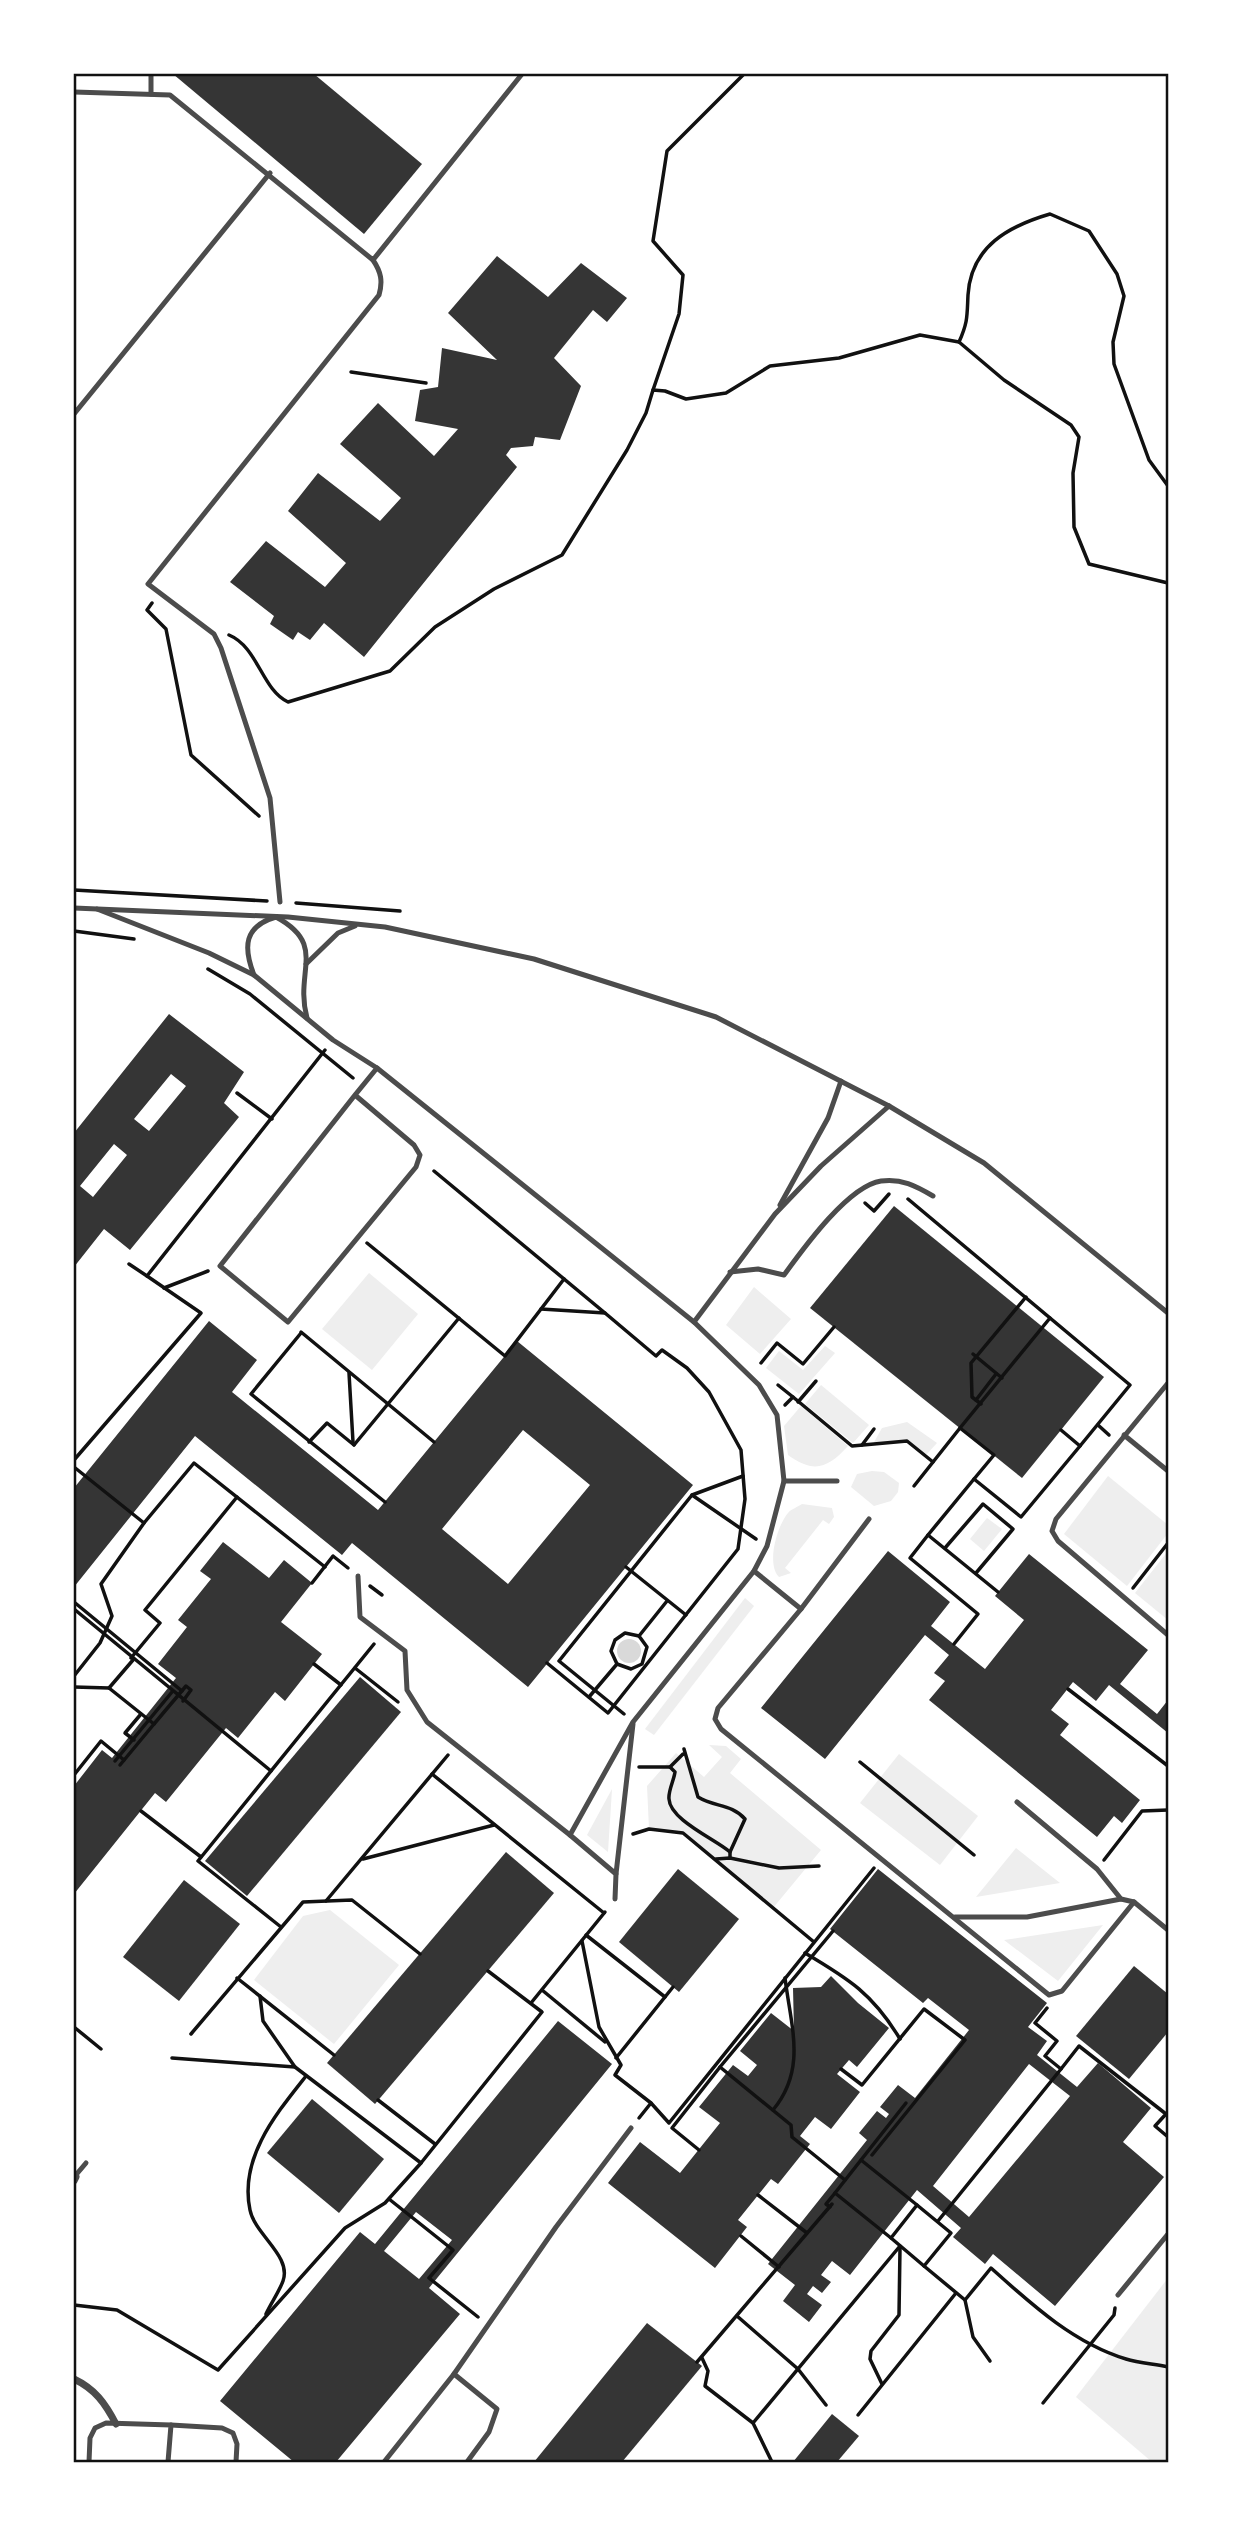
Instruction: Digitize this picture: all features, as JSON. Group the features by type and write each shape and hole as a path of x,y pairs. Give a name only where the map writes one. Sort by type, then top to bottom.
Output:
{"street":[{"path":"74,2379 87,2385 105,2402 116,2424"}],"lane":[{"path":"151,74 151,94"},
{"path":"373,260 522,74"},
{"path":"74,92 170,95 270,173 373,260 380,270 382,284 379,295 148,584 214,634 236,690 271,798 280,902"},
{"path":"74,414 270,173"},
{"path":"74,908 275,917 385,927 534,959 627,986 716,1017 889,1106 984,1163 1168,1313"},
{"path":"97,909 209,953 254,975 333,1040 377,1068 694,1322 759,1385 777,1415 784,1481 767,1546 754,1571 634,1722 570,1835"},
{"path":"254,975 247,958 247,944 252,930 261,921 275,917 300,932 306,943 302,999 307,1018"},
{"path":"306,964 338,933 358,925"},
{"path":"355,1096 414,1144 420,1155 416,1167 288,1322 220,1266 377,1068"},
{"path":"775,1214 828,1118 841,1081"},
{"path":"694,1322 775,1214 821,1166 889,1106"},
{"path":"730,1272 758,1269 783,1275 815,1233 841,1207 880,1181 908,1182 933,1196"},
{"path":"1168,1383 1166,1391 1124,1435 1056,1519 1052,1531 1058,1541 1168,1635"},
{"path":"1124,1435 1168,1471"},
{"path":"784,1481 836,1481"},
{"path":"869,1519 800,1609 718,1708 715,1719 721,1729 1049,1995 1062,1990 1134,1902"},
{"path":"754,1571 800,1609"},
{"path":"358,1576 360,1617 405,1651 407,1690 427,1722 616,1874"},
{"path":"615,1899 634,1722"},
{"path":"1017,1802 1097,1869 1121,1899"},
{"path":"953,1917 1027,1917 1121,1899 1134,1902 1168,1930"},
{"path":"384,2462 454,2374 631,2128"},
{"path":"74,2177 86,2163"},
{"path":"1118,2295 1168,2234"},
{"path":"454,2374 497,2409 489,2432 467,2462"},
{"path":"89,2462 90,2438 96,2428 116,2424 222,2428 233,2433 237,2444 236,2462"},
{"path":"168,2462 172,2425"}],"path":[{"path":"214,634 223,633 235,638 251,655 280,698 288,702 390,671 435,627 494,589 562,555 627,450 646,413 679,314 683,275 653,241 667,151 744,74"},
{"path":"959,342 969,320 968,293 974,269 992,241 1016,225 1050,214 1089,231 1117,274 1124,296 1113,342 1114,364 1149,460 1168,486"},
{"path":"653,390 665,391 686,399 726,393 770,366 839,358 920,335 959,342 1004,380 1071,425 1079,437 1073,472 1074,527 1089,564 1168,583"},
{"path":"351,372 426,383"},
{"path":"160,594 147,610 166,629 191,755 262,819"},
{"path":"267,887 268,901"},
{"path":"74,890 400,911"},
{"path":"74,930 139,940"},
{"path":"204,967 250,994 363,1086"},
{"path":"147,1276 333,1040"},
{"path":"237,1093 272,1119"},
{"path":"435,1171 656,1356 662,1350 687,1368 709,1392 741,1450 745,1499 738,1549 608,1713 547,1663"},
{"path":"874,1210 895,1188"},
{"path":"902,1194 1130,1385 1021,1517 974,1479"},
{"path":"359,1236 505,1356 564,1279"},
{"path":"74,1460 201,1313 129,1264"},
{"path":"164,1288 220,1266"},
{"path":"981,1404 972,1397 971,1363 974,1356 1026,1297"},
{"path":"541,1309 605,1313"},
{"path":"354,1445 459,1318"},
{"path":"914,1486 1050,1318"},
{"path":"288,1322 434,1442"},
{"path":"761,1363 776,1343 803,1364 834,1327"},
{"path":"301,1333 251,1394 385,1502"},
{"path":"974,1356 1002,1378"},
{"path":"349,1372 354,1445"},
{"path":"975,1399 996,1374"},
{"path":"799,1402 816,1381"},
{"path":"778,1385 852,1446 907,1441 933,1462"},
{"path":"777,1415 793,1397"},
{"path":"309,1442 327,1423 354,1445"},
{"path":"1098,1425 1105,1431"},
{"path":"862,1445 874,1429"},
{"path":"954,1644 978,1614 910,1558 994,1455 960,1429"},
{"path":"1061,1430 1080,1446"},
{"path":"74,1447 80,1453"},
{"path":"74,1676 100,1643 112,1616 101,1584 144,1523 194,1463 325,1567"},
{"path":"74,1468 144,1523"},
{"path":"634,1722 559,1661 692,1495 743,1476"},
{"path":"692,1495 767,1546"},
{"path":"132,1657 160,1623 145,1611 237,1497"},
{"path":"945,1549 983,1504 1013,1529 975,1573"},
{"path":"928,1535 998,1592"},
{"path":"1125,1598 1168,1543"},
{"path":"626,1567 686,1615"},
{"path":"639,1636 667,1601"},
{"path":"74,1602 182,1691"},
{"path":"74,1609 271,1771"},
{"path":"625,1633 639,1636 647,1647 642,1664 631,1669 617,1664 611,1651 615,1640 625,1633"},
{"path":"281,1927 198,1861 382,1634"},
{"path":"109,1688 138,1654"},
{"path":"314,1664 341,1685"},
{"path":"589,1697 617,1664"},
{"path":"74,1666 78,1670"},
{"path":"355,1668 398,1702"},
{"path":"120,1765 186,1686 191,1690 182,1700"},
{"path":"74,1687 109,1688 154,1724"},
{"path":"1068,1689 1168,1766"},
{"path":"116,1761 172,1692"},
{"path":"134,1740 125,1733 141,1714"},
{"path":"74,1775 101,1741 124,1760"},
{"path":"326,1901 456,1745"},
{"path":"670,1767 684,1751 698,1797 709,1804 736,1808 745,1819 730,1855"},
{"path":"860,1762 974,1855"},
{"path":"629,1767 670,1767 675,1772 668,1798 672,1809 730,1855 779,1868 819,1866"},
{"path":"432,1774 604,1913"},
{"path":"1097,1869 1142,1811 1168,1810"},
{"path":"141,1811 201,1857"},
{"path":"361,1859 495,1825"},
{"path":"621,1837 649,1829 683,1833 814,1942"},
{"path":"714,1859 730,1855"},
{"path":"582,1941 598,2027 621,2065 614,2075 651,2103 669,2123 881,1860"},
{"path":"531,2003 615,1899"},
{"path":"191,2034 303,1902 352,1900 420,1954"},
{"path":"699,2150 672,2128 833,1931"},
{"path":"586,1935 665,1997"},
{"path":"805,1953 846,1978 883,2010 900,2039"},
{"path":"74,2305 117,2310 218,2370 345,2228 389,2199 542,2012 488,1971"},
{"path":"237,1978 334,2055"},
{"path":"773,2110 787,2094 796,2066 785,1978"},
{"path":"616,2058 673,1987"},
{"path":"542,1990 607,2043"},
{"path":"261,1996 263,2021 295,2067 421,2163"},
{"path":"841,2069 862,2085 924,2009 965,2040 872,2155"},
{"path":"1035,2023 1057,2041 1045,2056 1061,2069"},
{"path":"74,2027 101,2049"},
{"path":"938,2221 1079,2046 1166,2114 1155,2126 1168,2137"},
{"path":"172,2058 295,2067"},
{"path":"720,2067 791,2125 792,2137 845,2180"},
{"path":"263,2319 285,2278 283,2262 262,2236 250,2212 248,2174 264,2136 306,2076"},
{"path":"379,2100 435,2144"},
{"path":"631,2128 651,2103"},
{"path":"697,2362 831,2206 826,2204 906,2103"},
{"path":"861,2160 951,2233 924,2266"},
{"path":"835,2193 965,2300 973,2337 990,2361"},
{"path":"758,2195 807,2234"},
{"path":"389,2199 453,2250 429,2278 488,2325"},
{"path":"891,2238 918,2205"},
{"path":"741,2236 779,2267"},
{"path":"754,2423 900,2246"},
{"path":"882,2384 870,2359 871,2351 899,2315 900,2246"},
{"path":"965,2300 991,2268 1034,2307 1090,2343 1125,2359 1168,2367"},
{"path":"858,2415 956,2293"},
{"path":"1043,2403 1114,2315 1118,2295"},
{"path":"737,2316 798,2369 825,2405"},
{"path":"702,2357 708,2371 705,2386 754,2423 772,2462"}],"shaded area":[{"path":"369,1273 418,1314 372,1370 322,1329"},
{"path":"754,1287 791,1319 760,1354 726,1325"},
{"path":"825,1346 835,1353 799,1394 766,1368 779,1351 803,1370"},
{"path":"821,1385 869,1425 853,1443 805,1404"},
{"path":"801,1406 848,1446 827,1464 806,1465 788,1455 784,1426"},
{"path":"907,1422 937,1443 925,1456 907,1441 873,1444 882,1428"},
{"path":"884,1472 899,1483 898,1492 891,1501 874,1506 851,1487 857,1474"},
{"path":"1108,1476 1168,1525 1168,1533 1127,1586 1064,1534"},
{"path":"802,1504 832,1508 834,1517 829,1524 823,1520 785,1568 791,1573 779,1577 773,1563 774,1545 788,1513"},
{"path":"987,1518 1002,1529 984,1551 970,1539"},
{"path":"1168,1551 1168,1620 1135,1593"},
{"path":"745,1598 754,1606 654,1735 645,1729"},
{"path":"629,1639 638,1642 641,1651 638,1660 629,1663 620,1660 617,1651 620,1642"},
{"path":"709,1745 726,1746 741,1759 730,1773 821,1850 773,1908 683,1834 649,1829 647,1786 676,1753 704,1777 722,1757"},
{"path":"899,1754 978,1816 940,1865 860,1803"},
{"path":"612,1789 608,1852 587,1835"},
{"path":"1016,1848 1060,1883 976,1897"},
{"path":"330,1910 399,1965 334,2044 254,1980 303,1916"},
{"path":"1103,1925 1058,1981 1004,1940"},
{"path":"1168,2278 1168,2462 1152,2462 1076,2397"}],"building":[{"path":"173,74 314,74 422,164 364,234"},
{"path":"497,256 548,297 581,263 627,298 607,322 593,310 554,358 581,386 560,440 535,437 533,446 511,448 506,455 517,467 364,657 324,623 310,640 298,632 293,640 270,624 274,616 230,582 266,541 325,587 346,563 288,511 318,473 380,521 401,498 340,444 378,403 434,456 458,429 415,421 420,390 438,387 442,348 497,360 448,313"},
{"path":"169,1014 244,1072 224,1103 239,1117 130,1250 104,1229 74,1267 74,1133","holes":["171,1074 186,1086 149,1131 134,1119","114,1144 127,1155 93,1197 80,1186"]},
{"path":"894,1206 1104,1377 1022,1478 810,1308"},
{"path":"209,1321 257,1360 232,1392 378,1510 517,1341 693,1485 528,1687 352,1543 342,1555 195,1436 74,1587 74,1488","holes":["523,1430 590,1485 508,1584 442,1529"]},
{"path":"223,1542 269,1578 284,1560 312,1583 281,1622 322,1654 285,1701 275,1692 238,1738 226,1728 166,1802 155,1793 74,1894 74,1786 102,1750 112,1758 176,1678 158,1664 187,1627 178,1620 211,1579 200,1571"},
{"path":"888,1551 950,1602 931,1626 985,1669 1024,1620 995,1596 1029,1554 1148,1650 1120,1684 1157,1714 1168,1700 1168,1733 1109,1685 1096,1701 1073,1682 1051,1710 1069,1724 1060,1735 1140,1800 1122,1823 1114,1816 1097,1837 929,1700 945,1681 934,1673 949,1655 925,1635 825,1759 761,1708"},
{"path":"360,1677 401,1712 247,1896 205,1861"},
{"path":"506,1852 554,1893 375,2104 327,2063"},
{"path":"678,1869 739,1919 679,1992 619,1942"},
{"path":"878,1869 1047,2003 1028,2027 1047,2041 1037,2055 1077,2087 1098,2063 1151,2108 1123,2142 1164,2177 1055,2306 993,2254 985,2264 953,2237 961,2228 917,2190 850,2275 832,2261 821,2275 831,2282 822,2293 813,2286 807,2294 822,2305 809,2322 783,2301 795,2285 768,2264 867,2140 859,2133 877,2111 886,2118 889,2114 880,2107 898,2085 915,2098 969,2030 928,1998 923,2003 830,1929","holes":["1029,2064 1070,2096 969,2217 933,2186"]},
{"path":"184,1880 240,1924 179,2001 123,1957"},
{"path":"1134,1966 1168,1994 1168,2032 1129,2079 1076,2036"},
{"path":"831,1976 889,2028 857,2067 849,2060 837,2074 860,2092 831,2129 815,2117 800,2136 810,2144 778,2184 771,2179 738,2220 747,2227 715,2268 608,2183 640,2142 680,2173 720,2123 699,2107 733,2065 748,2076 757,2065 740,2051 771,2013 794,2031 793,1988 821,1987"},
{"path":"558,2021 612,2064 429,2288 460,2314 336,2462 294,2462 220,2401 360,2232 375,2244","holes":["416,2212 452,2240 419,2279 384,2251"]},
{"path":"312,2099 384,2159 339,2213 267,2153"},
{"path":"647,2323 702,2366 622,2462 534,2462"},
{"path":"832,2414 859,2436 837,2462 793,2462"}]}
